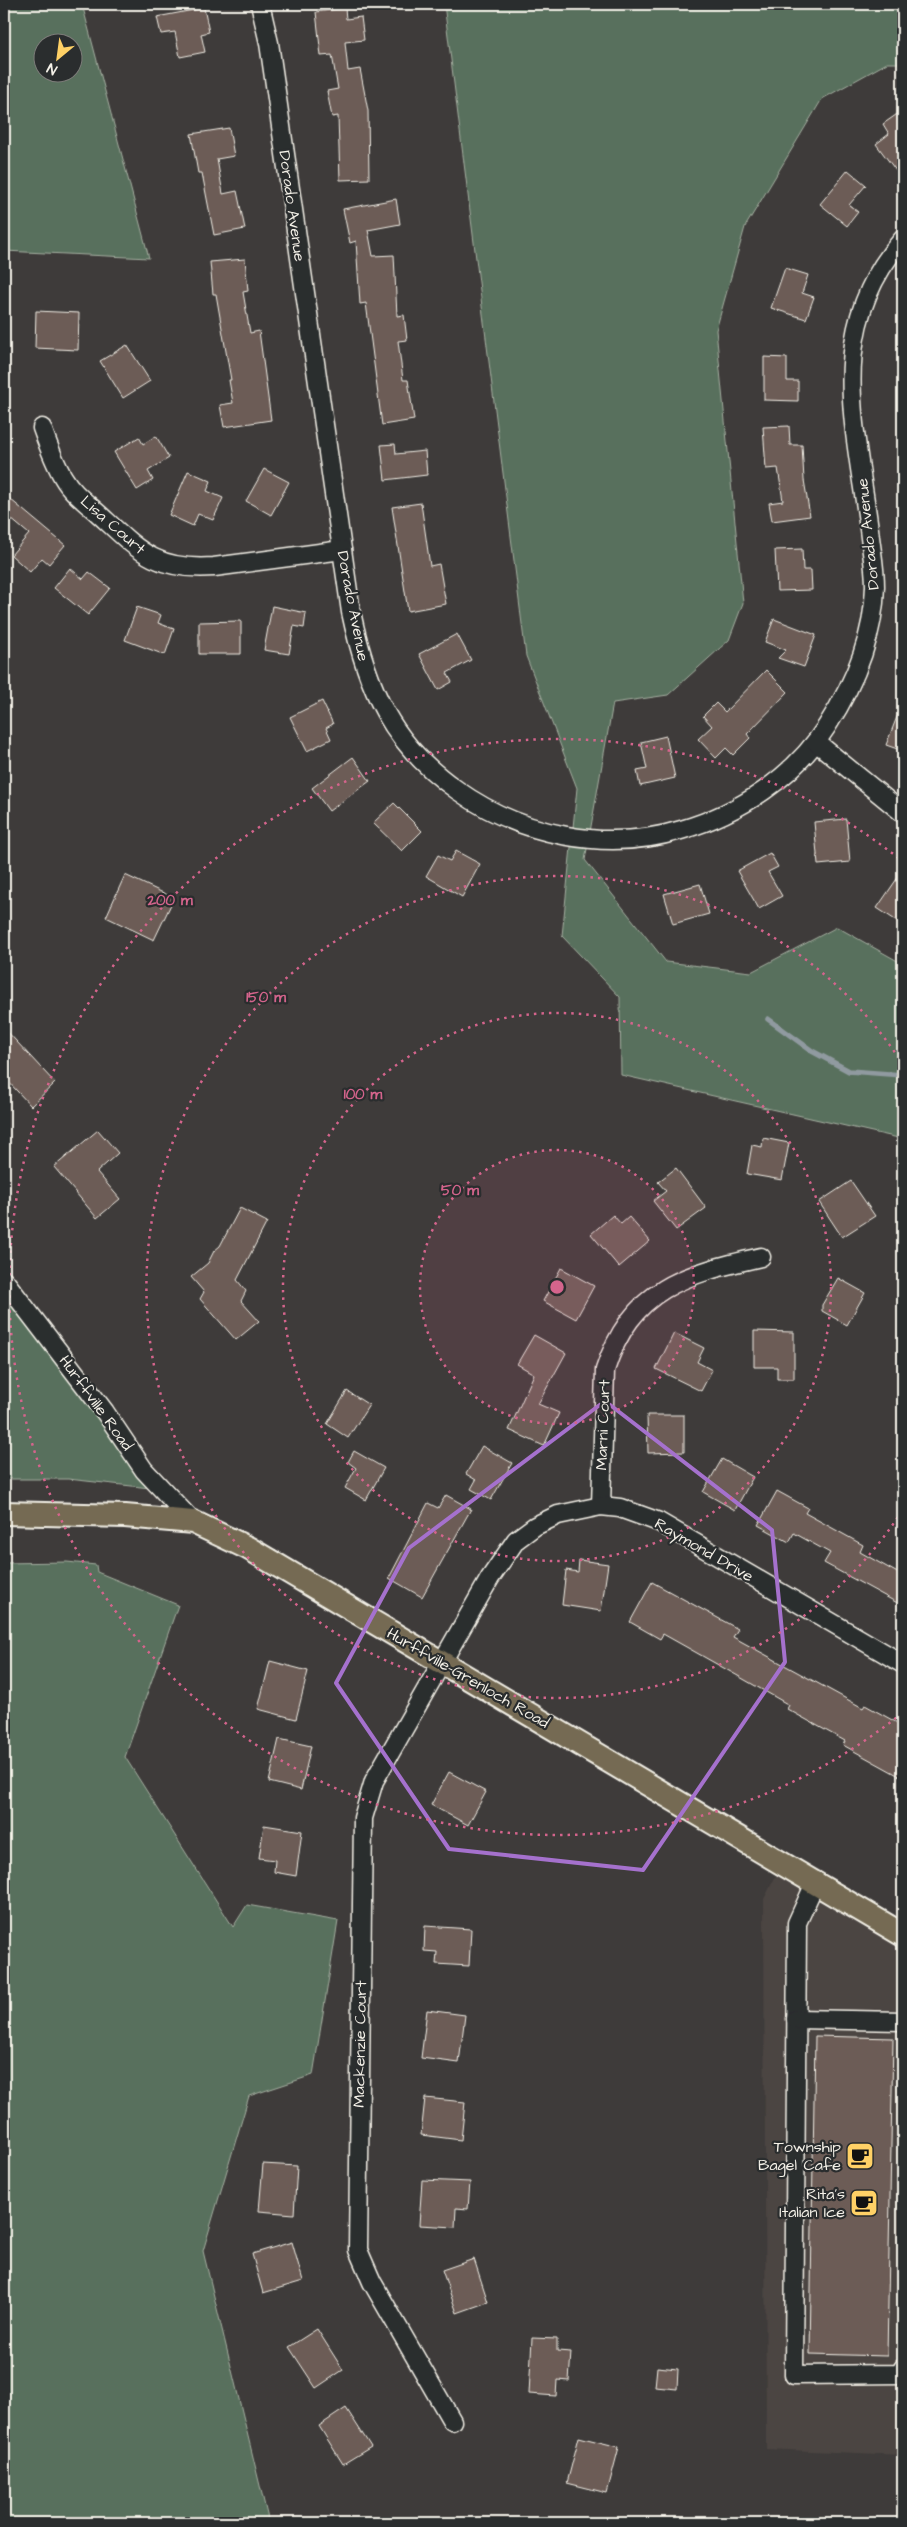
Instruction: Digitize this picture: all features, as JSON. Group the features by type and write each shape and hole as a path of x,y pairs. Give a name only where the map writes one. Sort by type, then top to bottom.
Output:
{"main road":[{"name":"Hurffville-Grenloch Road","path":"4,1513 125,1516 192,1522 248,1548 903,1935"}],"street":[{"name":"Dorado Avenue","path":"260,4 270,53 351,612 363,663 386,713 396,730 417,755 457,790 489,810 516,822 554,834 581,838 632,839 673,833 718,817 760,794 789,770 816,742 849,688 866,645 874,604 874,571 852,394 852,355 862,304 880,268 903,239"},
{"name":"Lisa Court","path":"42,428 57,466 73,490 132,545 144,554 169,565 214,567 342,550"},
{"path":"816,742 903,813"},
{"name":"Marni Court","path":"601,1506 605,1370 609,1356 625,1326 635,1313 668,1286 710,1269 761,1257"},
{"name":"Hurffville Road","path":"4,1280 105,1412 144,1470 192,1522"},
{"name":"Raymond Drive","path":"443,1663 490,1578 516,1540 535,1526 558,1515 601,1506 620,1508 659,1522 903,1664"},
{"name":"Mackenzie Court","path":"443,1663 374,1781 363,1818 358,2250 372,2282 452,2421"},
{"path":"816,1882 797,1923 794,2375 903,2374 903,2368"},
{"path":"796,2019 903,2021"}],"highlighted area":[{"path":"605,1401 772,1530 785,1662 643,1870 449,1849 336,1683 409,1548"}],"shaded area":[{"path":"783,1862 903,1935 903,2455 766,2449 764,1899"}],"green space":[{"path":"4,4 82,4 149,258 4,251"},
{"path":"444,4 903,4 903,63 887,63 822,99 745,227 716,330 743,603 729,640 668,695 613,703 585,860 666,962 751,972 837,927 903,964 903,1139 621,1075 620,997 562,936 577,788 526,656"},
{"path":"4,1276 159,1489 68,1479 4,1479"},
{"path":"67,1562 96,1565 97,1572 178,1605 125,1757 233,1927 247,1905 338,1921 313,2075 249,2096 203,2251 269,2523 4,2523 4,1563"}],"building":[{"path":"204,8 209,32 201,34 205,52 180,57 175,32 161,34 157,17"},
{"path":"345,8 346,19 361,17 364,40 345,42 348,71 360,69 368,111 369,179 340,180 338,116 332,117 327,91 338,89 332,55 321,56 316,12"},
{"path":"903,110 903,180 876,144 889,134 883,124"},
{"path":"229,128 234,156 217,159 223,194 237,191 245,229 214,235 202,173 198,173 191,134"},
{"path":"848,170 866,185 849,205 858,212 847,226 820,204"},
{"path":"396,199 400,224 368,230 373,256 394,255 397,316 404,315 407,340 398,341 403,380 408,380 414,420 382,425 366,303 360,304 356,241 350,243 343,209"},
{"path":"245,259 248,291 243,292 250,333 259,331 271,420 224,427 220,405 233,403 229,380 231,380 216,294 213,294 210,262"},
{"path":"785,268 808,275 802,293 814,297 806,319 771,308"},
{"path":"36,311 79,313 78,350 35,348"},
{"path":"127,345 150,381 123,398 100,361"},
{"path":"764,357 787,358 787,381 798,381 798,401 764,400"},
{"path":"789,426 790,445 802,445 804,480 810,516 772,521 769,503 783,501 778,468 766,469 763,427"},
{"path":"156,436 169,458 148,471 153,480 137,490 114,452 139,437 143,444"},
{"path":"395,444 396,454 425,451 427,475 385,480 381,445"},
{"path":"264,469 289,482 271,515 246,501"},
{"path":"188,471 211,481 207,491 223,498 213,520 198,514 193,526 169,515"},
{"path":"4,494 65,545 49,564 42,558 30,572 11,555 29,534 4,513"},
{"path":"421,503 430,566 439,564 446,604 408,611 392,507"},
{"path":"802,549 803,570 811,570 812,590 777,591 775,550"},
{"path":"70,568 83,579 89,572 110,588 88,615 54,588"},
{"path":"272,606 306,613 304,628 294,626 289,654 264,650"},
{"path":"137,607 161,615 158,623 174,629 165,655 125,640"},
{"path":"774,619 816,635 804,667 778,658 786,650 765,642"},
{"path":"241,621 241,654 199,654 199,622"},
{"path":"457,634 471,660 447,673 452,682 438,690 419,654"},
{"path":"766,670 788,692 747,734 750,738 733,755 726,748 716,758 698,739 712,726 703,716 716,703 725,712"},
{"path":"322,701 333,724 326,728 331,739 307,751 290,717"},
{"path":"903,704 903,751 886,745"},
{"path":"666,736 675,778 640,786 637,771 647,769 641,742"},
{"path":"353,757 370,781 329,811 312,788"},
{"path":"394,803 422,831 402,851 373,823"},
{"path":"846,819 850,862 818,865 814,822"},
{"path":"456,851 480,864 462,897 426,876 438,855 450,861"},
{"path":"770,853 778,867 768,872 782,896 759,909 737,871"},
{"path":"903,870 903,925 877,908"},
{"path":"125,875 174,898 154,940 106,917"},
{"path":"700,884 709,914 673,924 664,894"},
{"path":"4,1028 55,1083 31,1106 4,1077"},
{"path":"98,1130 118,1153 97,1172 120,1199 97,1218 54,1167"},
{"path":"763,1138 789,1143 782,1180 747,1174 752,1145 762,1147"},
{"path":"676,1168 706,1208 676,1230 653,1201 666,1191 658,1182"},
{"path":"851,1181 875,1216 842,1237 819,1202"},
{"path":"240,1208 267,1222 237,1280 246,1291 241,1301 259,1321 236,1340 200,1299 204,1292 191,1277 208,1263 214,1251 220,1246"},
{"path":"613,1215 621,1224 629,1217 650,1241 619,1267 591,1234"},
{"path":"561,1268 594,1286 576,1319 543,1301"},
{"path":"838,1278 865,1293 847,1325 822,1311 822,1305"},
{"path":"754,1331 794,1332 794,1379 777,1379 777,1367 754,1367"},
{"path":"674,1333 704,1348 697,1362 712,1370 701,1391 656,1369"},
{"path":"534,1335 566,1353 538,1404 559,1413 544,1446 509,1430 534,1374 517,1364"},
{"path":"347,1391 369,1405 348,1438 327,1424"},
{"path":"647,1415 684,1415 684,1452 648,1453"},
{"path":"482,1446 512,1463 491,1500 471,1489 476,1480 466,1474"},
{"path":"354,1451 384,1468 366,1500 345,1488 356,1468 348,1462"},
{"path":"722,1459 753,1477 735,1510 703,1492"},
{"path":"777,1491 808,1508 805,1513 863,1545 860,1552 903,1576 903,1606 824,1563 830,1553 794,1533 789,1542 758,1525"},
{"path":"446,1495 471,1509 422,1597 389,1578 428,1503 438,1508"},
{"path":"579,1560 608,1564 601,1611 562,1605 566,1570 578,1572"},
{"path":"652,1582 738,1629 733,1637 863,1708 865,1705 903,1726 903,1778 843,1745 845,1741 787,1709 789,1705 663,1634 660,1639 630,1622"},
{"path":"270,1661 308,1671 296,1719 258,1709"},
{"path":"279,1739 311,1746 301,1790 269,1782"},
{"path":"449,1772 486,1792 468,1825 431,1805"},
{"path":"264,1825 302,1831 296,1876 274,1872 275,1860 259,1858"},
{"path":"425,1926 471,1929 469,1966 436,1964 437,1952 424,1951"},
{"path":"427,2010 465,2015 459,2063 421,2058"},
{"path":"815,2036 893,2038 887,2356 810,2354"},
{"path":"425,2098 465,2102 461,2140 421,2135"},
{"path":"263,2164 297,2166 294,2214 259,2211"},
{"path":"422,2180 470,2182 468,2209 456,2208 455,2227 419,2225"},
{"path":"292,2242 303,2281 263,2293 252,2254"},
{"path":"474,2259 488,2302 457,2313 442,2270"},
{"path":"317,2329 343,2370 316,2388 289,2347"},
{"path":"532,2338 557,2339 557,2351 571,2352 569,2381 557,2380 556,2396 529,2394"},
{"path":"657,2367 678,2369 677,2389 655,2387"},
{"path":"346,2408 371,2447 343,2464 319,2426"},
{"path":"579,2437 619,2447 607,2493 567,2483"}],"waterway":[{"path":"768,1019 812,1051 849,1071 903,1075"}],"place":[{"name":"Township Bagel Cafe","path":"860,2156"},
{"name":"Rita's Italian Ice","path":"864,2203"}]}
